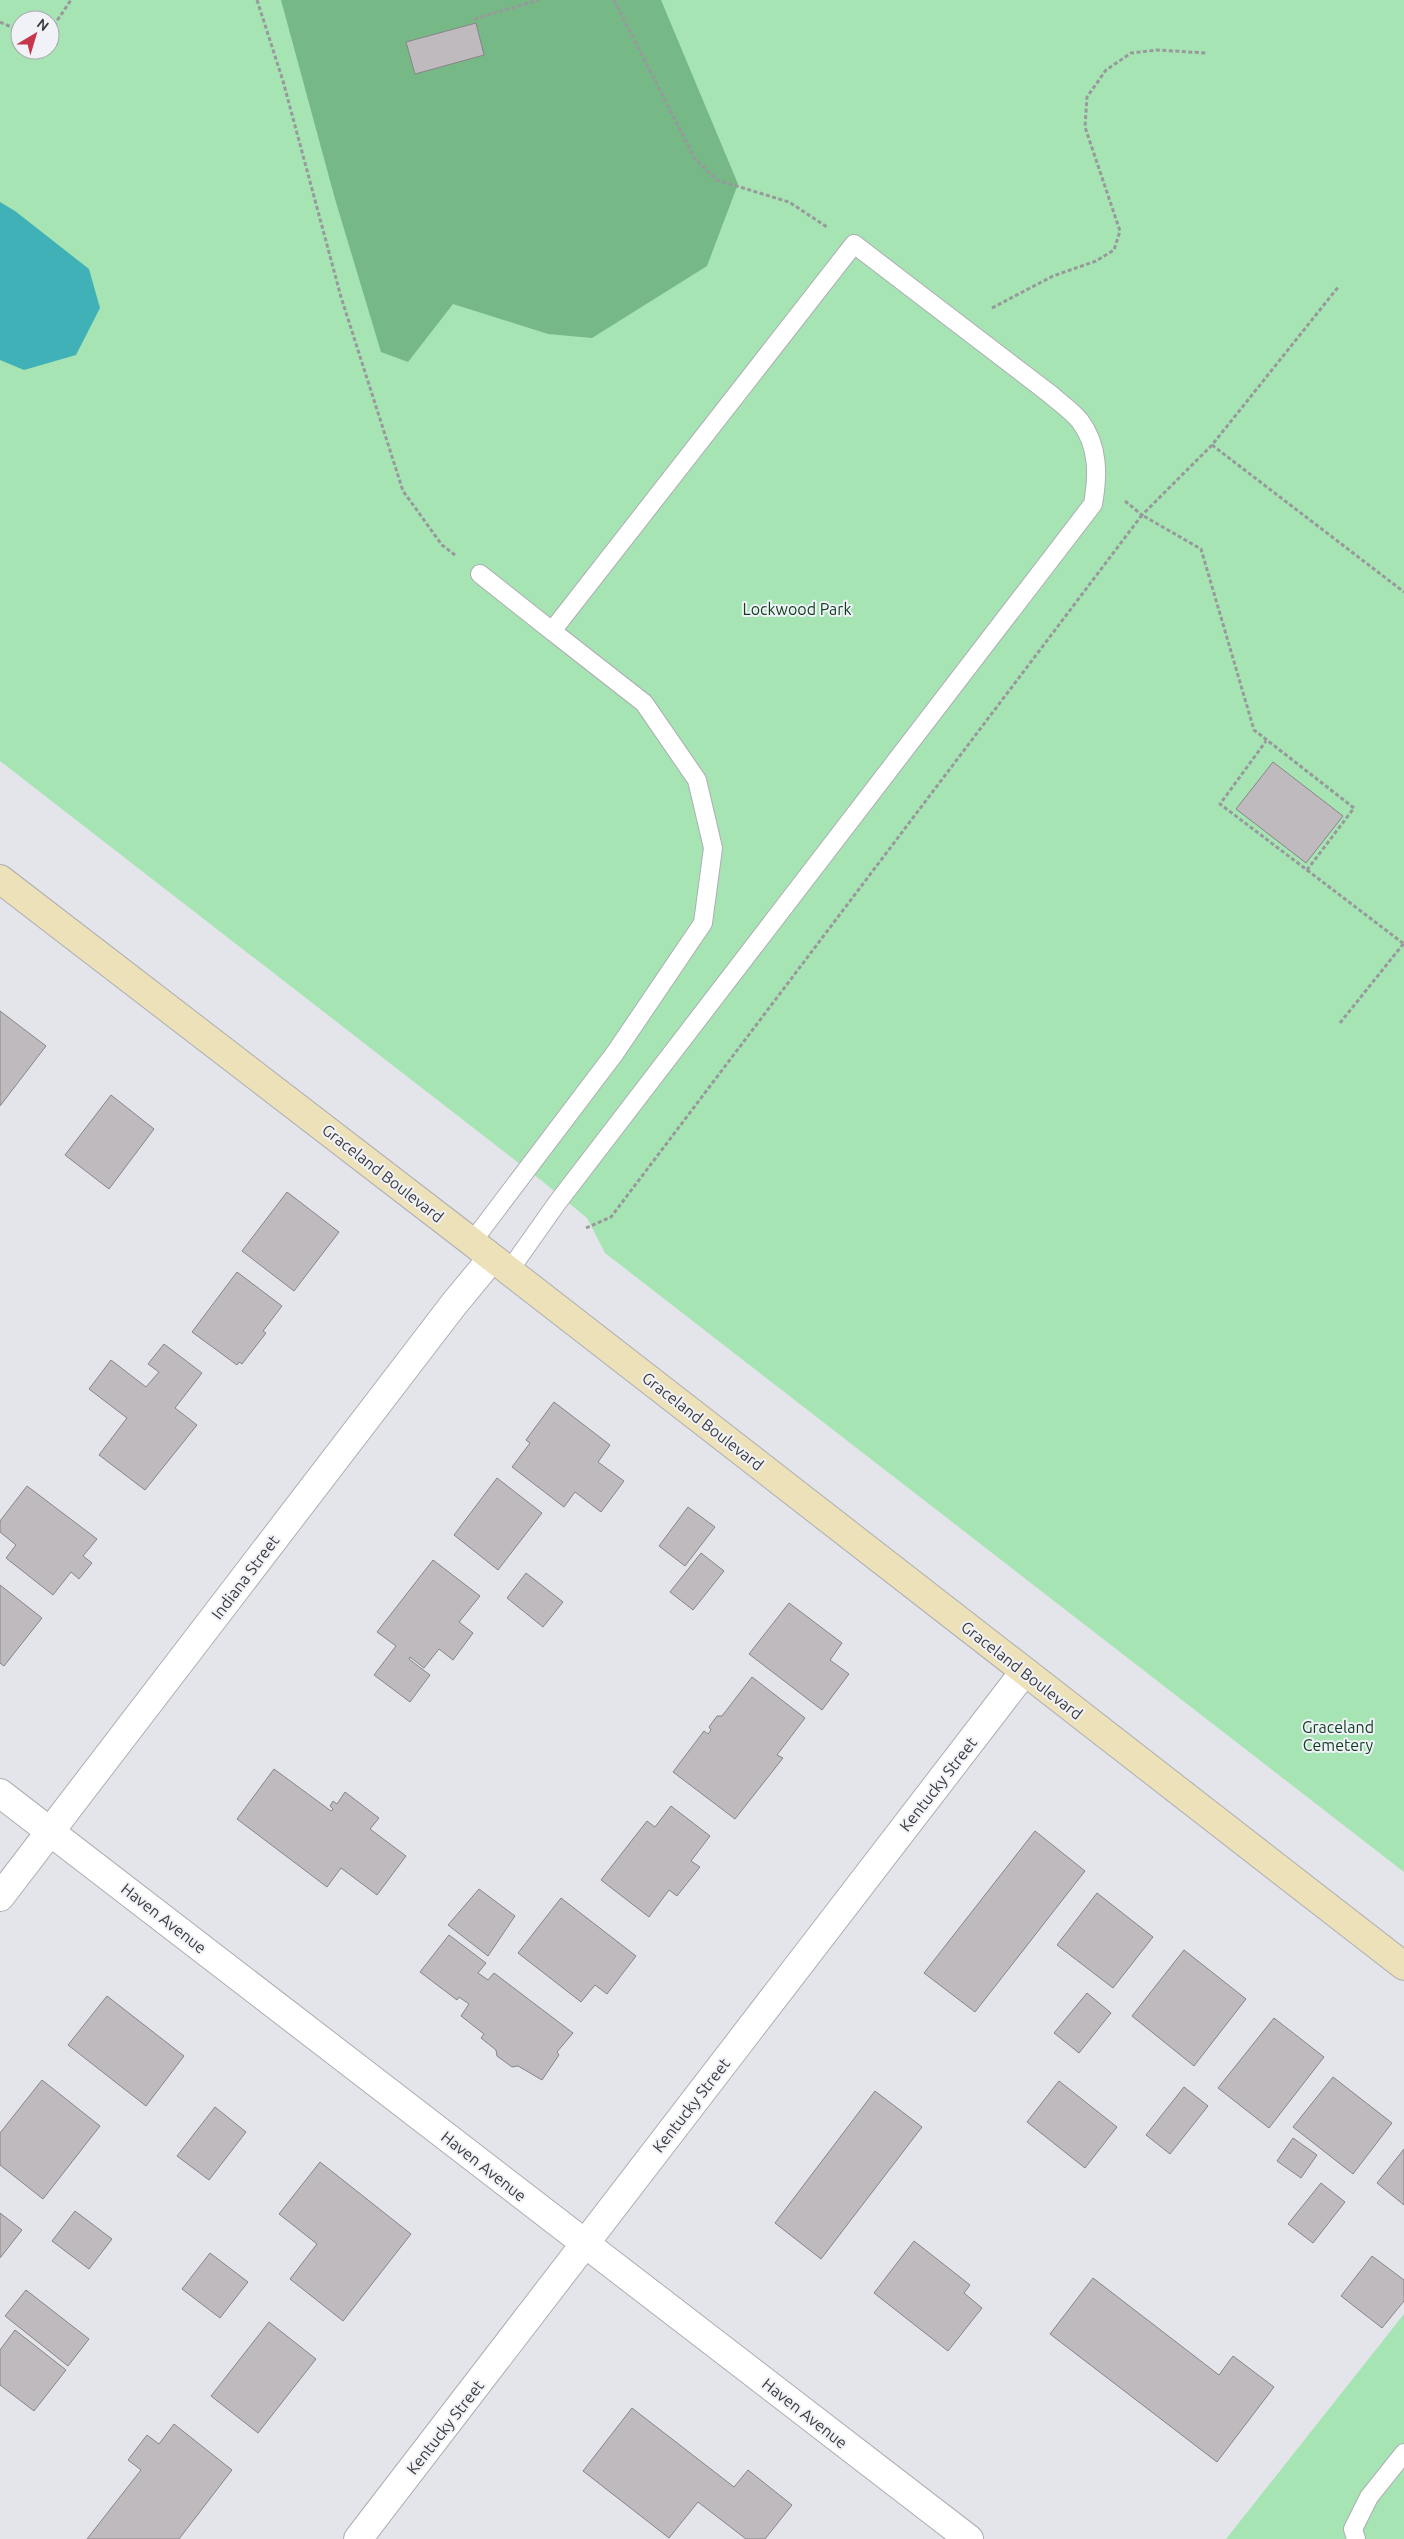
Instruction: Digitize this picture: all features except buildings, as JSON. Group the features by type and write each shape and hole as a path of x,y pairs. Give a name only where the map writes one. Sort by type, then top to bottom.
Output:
{"street":[{"name":"Graceland Boulevard","path":"0,879 491,1257 1404,1966"},
{"name":"Indiana Street","path":"0,1898 491,1257"},
{"name":"Kentucky Street","path":"358,2539 1024,1672"},
{"name":"Haven Avenue","path":"0,1793 969,2539"}],"lane":[{"path":"491,1257 563,1196 1093,504 1098,478 1096,454 1080,422 1050,394 854,244 552,631"},
{"path":"480,574 644,702 697,780 713,848 703,923 615,1053 491,1257"},
{"path":"1356,2539 1353,2529 1369,2497 1404,2453"}],"path":[{"path":"60,17 72,0"},
{"path":"257,0 283,81 341,297 403,491 442,545 480,574"},
{"path":"474,19 539,0"},
{"path":"614,0 657,80 695,159 718,180 789,202 854,244"},
{"path":"970,332 991,308 1053,276 1096,261 1114,250 1120,231 1084,127 1087,97 1106,70 1131,53 1157,50 1206,53"},
{"path":"586,1228 611,1218 1142,514 1212,445 1338,286"},
{"path":"1212,445 1404,592"},
{"path":"1098,478 1142,514 1201,549 1254,730 1354,808 1307,870"},
{"path":"1266,741 1220,804 1404,944 1340,1022"}],"green space":[{"name":"Lockwood Park","path":"0,0 1404,0 1404,1872 605,1253 587,1218 542,1181 0,761"},
{"path":"281,0 661,0 738,184 707,266 592,338 548,334 453,304 408,362 381,352 335,199"},
{"path":"1404,2314 1404,2539 1226,2539"}],"water":[{"path":"0,202 15,211 89,269 100,308 76,355 24,370 0,360"}],"park label":[{"name":"Graceland Cemetery","path":"1338,1736"}]}
